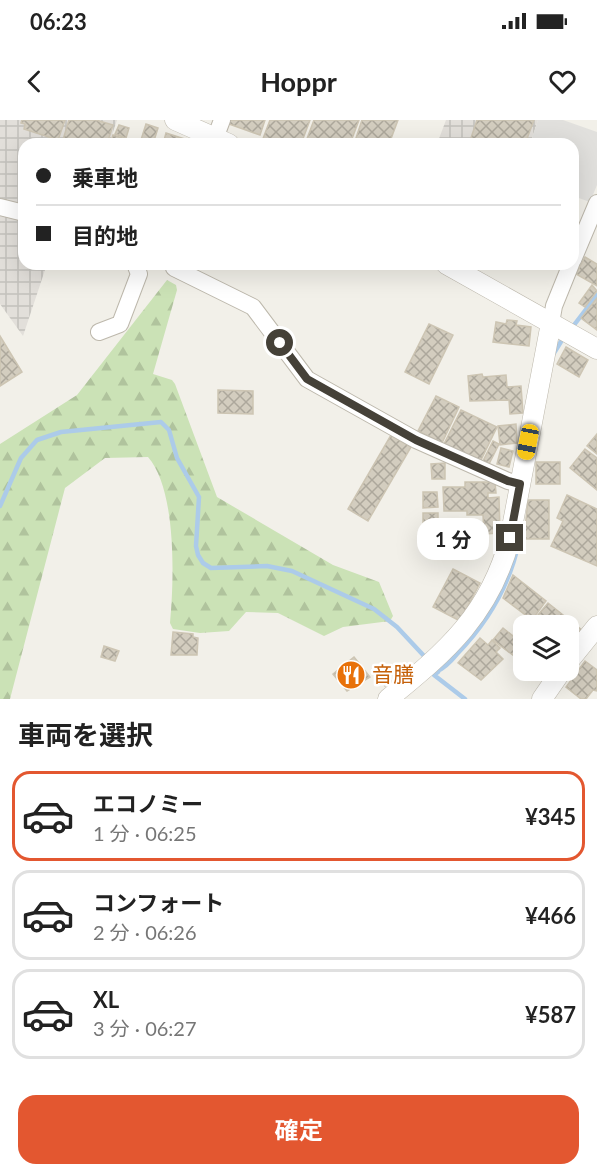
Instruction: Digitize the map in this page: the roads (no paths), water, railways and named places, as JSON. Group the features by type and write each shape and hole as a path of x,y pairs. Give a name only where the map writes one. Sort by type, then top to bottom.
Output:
{"street":[{"path":"175,120 220,136"},
{"path":"579,245 597,203"},
{"path":"0,207 18,212"},
{"path":"99,332 120,324 139,274 137,270"},
{"path":"178,270 253,307 307,379 416,440 508,481 520,484"},
{"path":"457,270 597,349"},
{"path":"388,699 446,650 482,606 506,554 550,323 554,306 569,270"},
{"path":"579,648 597,626"},
{"path":"542,699 554,681"}],"waterway":[{"path":"574,325 597,295"},
{"path":"554,353 562,340"},
{"path":"0,506 21,458 37,440 61,432 161,422 169,430 177,458 199,497 196,546 203,563 211,568 267,566 292,571 374,609 397,627 425,657"},
{"path":"437,671 445,666 479,629 497,602 510,573 519,541"},
{"path":"438,672 434,675 465,699"}],"place":[{"name":"音膳","path":"351,675"}]}
